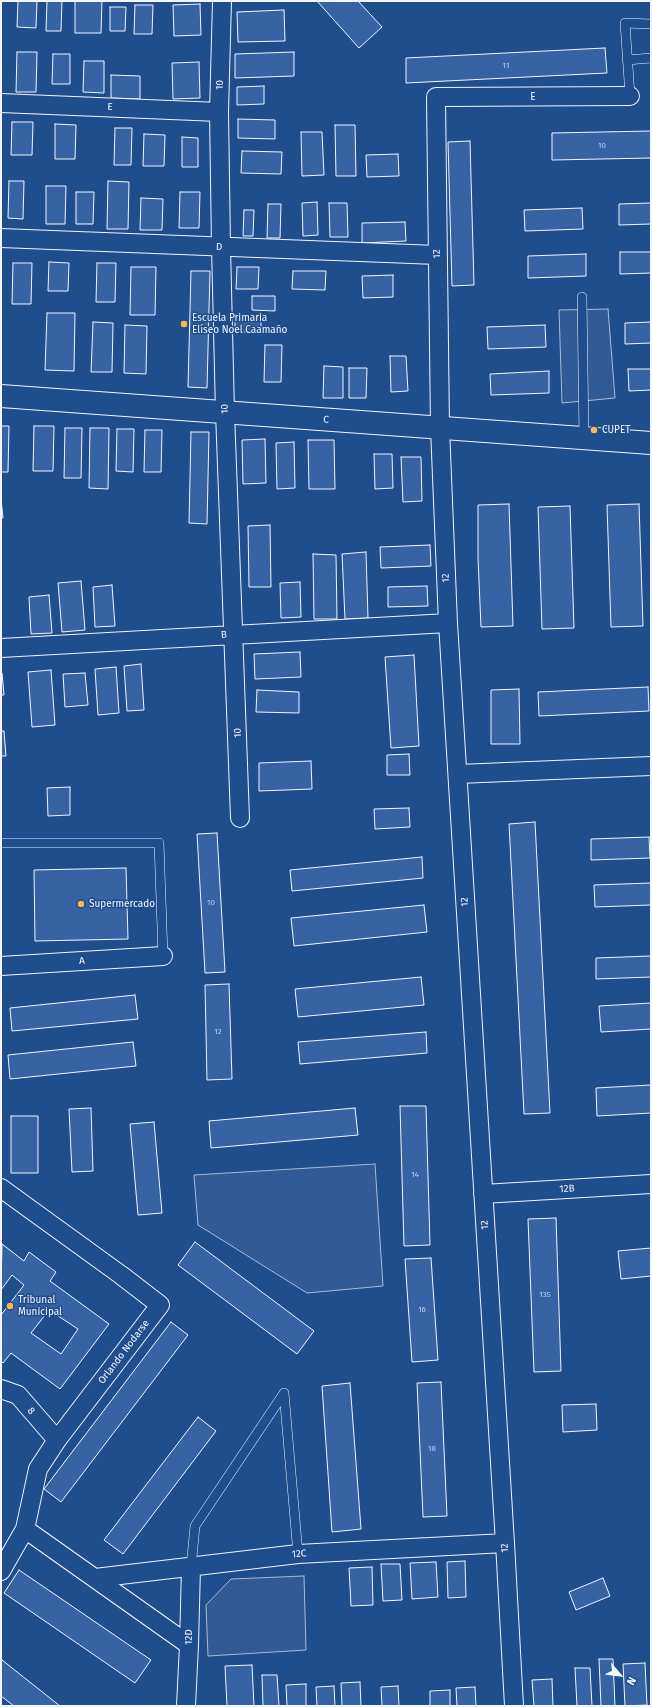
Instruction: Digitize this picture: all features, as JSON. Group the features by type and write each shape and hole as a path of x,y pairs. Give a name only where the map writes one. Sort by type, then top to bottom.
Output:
{"street":[{"name":"10","path":"222,1 219,112 221,247 225,412 240,818"},
{"name":"E","path":"436,97 630,96"},
{"name":"12","path":"436,97 440,428 448,623 514,1706"},
{"name":"E","path":"1,103 219,112"},
{"name":"D","path":"1,238 437,255"},
{"name":"C","path":"1,396 651,443"},
{"name":"B","path":"1,648 448,623"},
{"path":"458,774 651,766"},
{"name":"A","path":"1,966 163,956"},
{"name":"12B","path":"483,1194 651,1184"},
{"name":"Orlando Nodarse","path":"1,1188 160,1305 57,1440 38,1469 25,1529 1,1571"},
{"name":"8","path":"1,1389 18,1395 57,1440"},
{"path":"25,1529 189,1645"},
{"name":"12C","path":"95,1578 191,1568 298,1554 505,1543"},
{"name":"12D","path":"186,1706 191,1568"}],"lane":[{"path":"630,96 625,23 651,24"},
{"path":"627,60 651,58"},
{"path":"582,297 584,438"},
{"path":"1,843 158,844 163,956"},
{"path":"191,1568 195,1526 284,1393 298,1554"}],"shaded area":[{"path":"608,309 615,398 562,403 559,310"},
{"path":"375,1164 383,1286 307,1293 198,1225 194,1175"},
{"path":"304,1576 306,1650 208,1656 206,1605 231,1579"}],"building":[{"path":"18,1 37,1 36,28 17,27"},
{"path":"47,1 62,1 61,31 46,31"},
{"path":"75,1 102,1 101,33 75,33"},
{"path":"317,1 358,1 382,27 359,48"},
{"path":"200,4 201,35 174,36 173,5"},
{"path":"135,5 153,5 152,34 134,34"},
{"path":"110,7 126,7 125,31 110,31"},
{"path":"284,10 285,41 238,42 237,12"},
{"path":"605,48 607,73 406,83 406,58"},
{"path":"17,52 37,52 36,92 16,92"},
{"path":"294,52 294,76 235,78 235,54"},
{"path":"53,54 70,54 70,84 52,84"},
{"path":"84,61 104,61 104,93 83,92"},
{"path":"199,62 200,98 173,99 172,63"},
{"path":"111,75 140,76 140,99 111,98"},
{"path":"264,86 264,104 237,105 237,87"},
{"path":"238,119 275,120 275,139 238,138"},
{"path":"12,122 33,122 32,155 11,155"},
{"path":"55,124 76,125 75,159 55,159"},
{"path":"335,125 355,125 356,176 336,176"},
{"path":"115,128 132,128 131,165 114,165"},
{"path":"651,131 651,158 552,160 552,133"},
{"path":"301,132 322,132 324,175 302,176"},
{"path":"144,134 165,135 164,166 143,166"},
{"path":"182,137 198,138 198,167 182,167"},
{"path":"470,141 474,285 452,286 448,142"},
{"path":"242,151 282,152 281,174 241,173"},
{"path":"398,154 399,176 367,177 366,155"},
{"path":"9,181 24,181 23,219 8,218"},
{"path":"108,181 129,182 128,229 107,229"},
{"path":"46,186 66,186 65,224 46,224"},
{"path":"76,192 94,192 93,224 76,224"},
{"path":"180,192 200,192 199,228 179,228"},
{"path":"141,198 163,199 162,230 140,230"},
{"path":"317,202 318,235 303,236 302,203"},
{"path":"329,203 347,203 348,237 330,237"},
{"path":"651,203 651,224 619,225 619,204"},
{"path":"268,204 281,204 280,238 267,238"},
{"path":"582,208 583,229 525,231 524,210"},
{"path":"244,210 254,210 253,236 243,236"},
{"path":"405,222 406,241 362,243 362,223"},
{"path":"620,252 651,252 651,273 620,274"},
{"path":"586,254 586,276 528,278 528,256"},
{"path":"49,262 69,263 68,291 48,291"},
{"path":"13,263 32,263 31,304 12,304"},
{"path":"97,263 116,263 115,302 96,302"},
{"path":"131,267 156,267 155,315 130,315"},
{"path":"237,267 259,267 258,289 236,289"},
{"path":"191,271 210,271 207,388 188,387"},
{"path":"293,271 326,271 325,290 292,289"},
{"path":"393,275 393,297 363,298 362,276"},
{"path":"252,296 275,296 275,311 252,310"},
{"path":"47,313 75,313 74,371 45,370"},
{"path":"235,316 261,317 261,332 235,332"},
{"path":"93,322 113,323 112,372 91,372"},
{"path":"651,322 651,343 625,344 625,323"},
{"path":"125,325 147,326 146,374 124,373"},
{"path":"545,325 546,347 488,349 487,327"},
{"path":"265,345 282,345 281,382 264,382"},
{"path":"390,356 406,356 408,391 391,392"},
{"path":"324,366 343,367 343,398 323,398"},
{"path":"349,368 367,368 366,398 349,398"},
{"path":"628,369 651,369 651,390 629,391"},
{"path":"549,371 549,393 491,395 490,374"},
{"path":"1,426 9,426 8,472 1,472"},
{"path":"34,426 54,426 53,471 33,471"},
{"path":"65,428 82,428 81,478 64,478"},
{"path":"90,428 109,428 108,489 89,488"},
{"path":"117,429 134,429 133,472 116,471"},
{"path":"145,430 162,430 161,472 144,472"},
{"path":"191,432 209,432 207,524 189,523"},
{"path":"265,439 266,483 243,484 242,440"},
{"path":"308,440 334,440 335,489 309,489"},
{"path":"294,442 295,488 277,489 276,443"},
{"path":"374,454 392,454 393,488 375,489"},
{"path":"401,457 421,457 422,501 403,502"},
{"path":"1,499 3,518 1,518"},
{"path":"509,504 513,626 481,627 478,558 478,505"},
{"path":"639,504 643,626 611,627 607,505"},
{"path":"570,506 574,628 542,629 538,507"},
{"path":"270,525 271,587 249,587 248,526"},
{"path":"430,545 431,566 381,568 380,547"},
{"path":"366,552 368,618 345,619 342,554"},
{"path":"313,554 336,555 337,619 314,619"},
{"path":"81,581 85,630 62,632 58,583"},
{"path":"300,582 301,617 281,618 280,583"},
{"path":"112,585 115,626 95,627 93,587"},
{"path":"427,586 428,606 388,607 388,587"},
{"path":"49,595 52,633 31,634 29,597"},
{"path":"300,652 301,677 255,679 254,654"},
{"path":"414,655 419,746 391,748 385,657"},
{"path":"141,664 144,710 127,711 124,666"},
{"path":"116,667 119,713 98,715 95,669"},
{"path":"51,670 55,725 32,727 28,672"},
{"path":"2,673 4,695 1,695"},
{"path":"85,673 88,705 65,707 63,674"},
{"path":"648,687 649,711 539,716 538,692"},
{"path":"519,689 520,744 491,744 491,690"},
{"path":"257,690 299,692 299,713 256,712"},
{"path":"1,731 4,731 6,756 1,756"},
{"path":"409,754 410,775 387,775 387,755"},
{"path":"311,761 312,789 259,791 259,763"},
{"path":"70,787 70,815 48,816 47,788"},
{"path":"409,808 410,827 375,829 374,809"},
{"path":"535,822 550,1113 524,1114 509,824"},
{"path":"217,833 225,972 205,973 197,834"},
{"path":"649,837 650,858 591,860 591,839"},
{"path":"422,857 423,878 292,891 290,870"},
{"name":"Supermercado","path":"126,868 128,939 35,941 34,870"},
{"path":"651,883 651,905 595,907 594,885"},
{"path":"424,905 427,932 294,946 291,918"},
{"path":"651,956 651,977 596,979 596,958"},
{"path":"421,977 424,1005 298,1017 295,989"},
{"path":"229,984 232,1079 207,1080 205,985"},
{"path":"135,995 138,1019 12,1031 10,1008"},
{"path":"651,1003 651,1029 601,1032 599,1006"},
{"path":"426,1032 427,1053 300,1064 298,1042"},
{"path":"133,1042 136,1066 10,1079 8,1055"},
{"path":"651,1085 651,1113 597,1116 596,1088"},
{"path":"400,1106 426,1106 430,1245 404,1246"},
{"path":"91,1108 93,1171 72,1172 69,1109"},
{"path":"355,1108 358,1135 211,1148 209,1121"},
{"path":"11,1116 38,1116 38,1173 11,1173"},
{"path":"154,1122 162,1213 138,1215 130,1124"},
{"path":"556,1218 561,1371 534,1372 528,1219"},
{"path":"195,1242 314,1331 297,1354 178,1265"},
{"path":"2,1244 24,1261 29,1252 56,1272 50,1281 109,1324 60,1389 11,1353 3,1363 1,1361 1,1315 24,1285 12,1275 1,1290","holes":["49,1310 78,1329 61,1354 31,1333"]},
{"path":"651,1248 651,1276 621,1279 618,1251"},
{"path":"431,1258 438,1360 412,1362 405,1259"},
{"path":"171,1322 188,1335 61,1502 44,1489"},
{"path":"441,1382 447,1516 423,1517 417,1383"},
{"path":"350,1383 361,1529 332,1532 322,1386"},
{"path":"596,1404 597,1430 563,1432 562,1405"},
{"path":"198,1417 216,1431 123,1554 104,1540"},
{"path":"465,1561 466,1597 448,1598 447,1562"},
{"path":"436,1562 438,1597 412,1599 410,1563"},
{"path":"381,1564 400,1564 402,1600 383,1601"},
{"path":"372,1567 373,1605 351,1606 349,1568"},
{"path":"19,1570 151,1660 135,1683 4,1593"},
{"path":"603,1578 610,1596 576,1610 569,1592"},
{"path":"599,1659 613,1659 615,1706 601,1706"},
{"path":"2,1660 60,1706 14,1706 1,1696"},
{"path":"645,1663 647,1705 625,1706 623,1664"},
{"path":"252,1665 254,1706 227,1706 225,1666"},
{"path":"575,1668 590,1668 592,1706 577,1706"},
{"path":"262,1675 277,1675 279,1706 263,1706"},
{"path":"552,1679 553,1706 534,1706 532,1680"},
{"path":"360,1682 361,1706 342,1706 341,1683"},
{"path":"306,1684 306,1706 287,1706 286,1685"},
{"path":"334,1686 335,1706 317,1706 316,1687"},
{"path":"398,1686 399,1706 382,1706 381,1687"},
{"path":"475,1687 476,1706 457,1706 456,1688"},
{"path":"450,1690 450,1706 430,1706 430,1691"}],"place":[{"name":"Escuela Primaria Elíseo Noel Caamaño","path":"184,324"},
{"name":"CUPET","path":"594,430"},
{"name":"Supermercado","path":"81,904"},
{"name":"Tribunal Municipal","path":"10,1306"}]}
